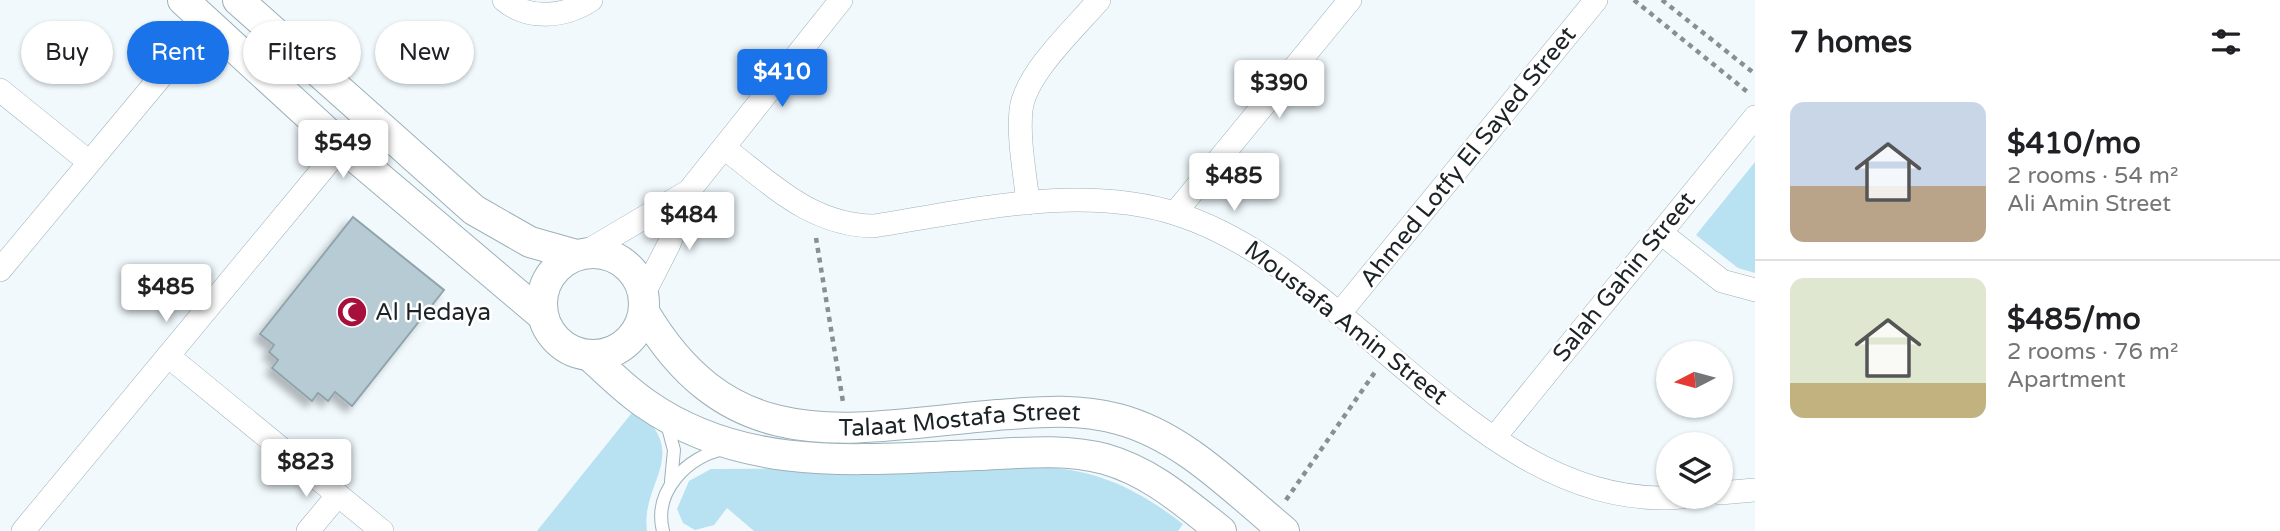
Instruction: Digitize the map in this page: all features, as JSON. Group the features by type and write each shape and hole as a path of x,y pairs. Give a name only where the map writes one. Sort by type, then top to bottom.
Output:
{"street":[{"path":"183,0 208,20 342,146 543,316"},
{"path":"238,0 474,210 530,242 580,254 600,252 615,257 628,266 644,303"},
{"path":"504,0 529,12 550,15 570,11 591,0"},
{"path":"689,191 563,262 548,279 542,301 543,316 549,331 560,343 574,352 590,356 609,353 625,345 638,330 644,303 689,191 841,0"},
{"path":"1028,203 1021,124 1024,97 1038,73 1099,0"},
{"path":"1175,213 1350,0"},
{"name":"Ahmed Lotfy El Sayed Street","path":"1339,314 1596,0"},
{"path":"0,270 208,20"},
{"path":"0,90 89,162"},
{"name":"Salah Gahin Street","path":"1494,438 1755,117"},
{"path":"23,531 342,146"},
{"name":"Moustafa Amin Street","path":"724,148 812,213 831,222 874,226 1028,203 1109,202 1175,213 1237,239 1339,314 1494,438 1530,462 1579,484 1643,497 1656,497"},
{"path":"1661,233 1721,281 1755,290"},
{"name":"Talaat Mostafa Street","path":"644,303 664,346 687,372 713,393 743,410 775,421 848,428 1048,411 1096,414 1143,427 1175,444 1278,526"},
{"path":"168,356 382,531"},
{"name":"Talaat Mostafa Street","path":"590,356 628,391 665,416 733,446 783,457 824,460 1079,454 1129,467 1152,479 1220,531"},
{"path":"1733,493 1755,490"},
{"path":"308,531 338,495"}],"lane":[{"path":"663,531 661,506 670,485 674,450 665,416"},
{"path":"670,485 698,459 733,446"}],"path":[{"path":"1634,0 1755,98"},
{"path":"1662,0 1755,74"},
{"path":"812,213 848,428"},
{"path":"1278,526 1388,353"}],"shaded area":[{"path":"1755,162 1755,273 1738,268 1696,235"},
{"path":"635,409 652,425 660,440 662,454 650,498 647,531 537,531"},
{"path":"1043,467 1082,472 1118,484 1150,501 1183,524 1178,531 754,531 727,508 714,525 695,530 683,523 677,509 689,481 711,469"}],"building":[{"name":"Al Hedaya","path":"353,217 444,290 352,406 335,392 328,401 318,393 312,401 272,368 278,360 269,352 274,345 260,334"}],"place":[{"name":"Al Hedaya","path":"352,312"}]}
